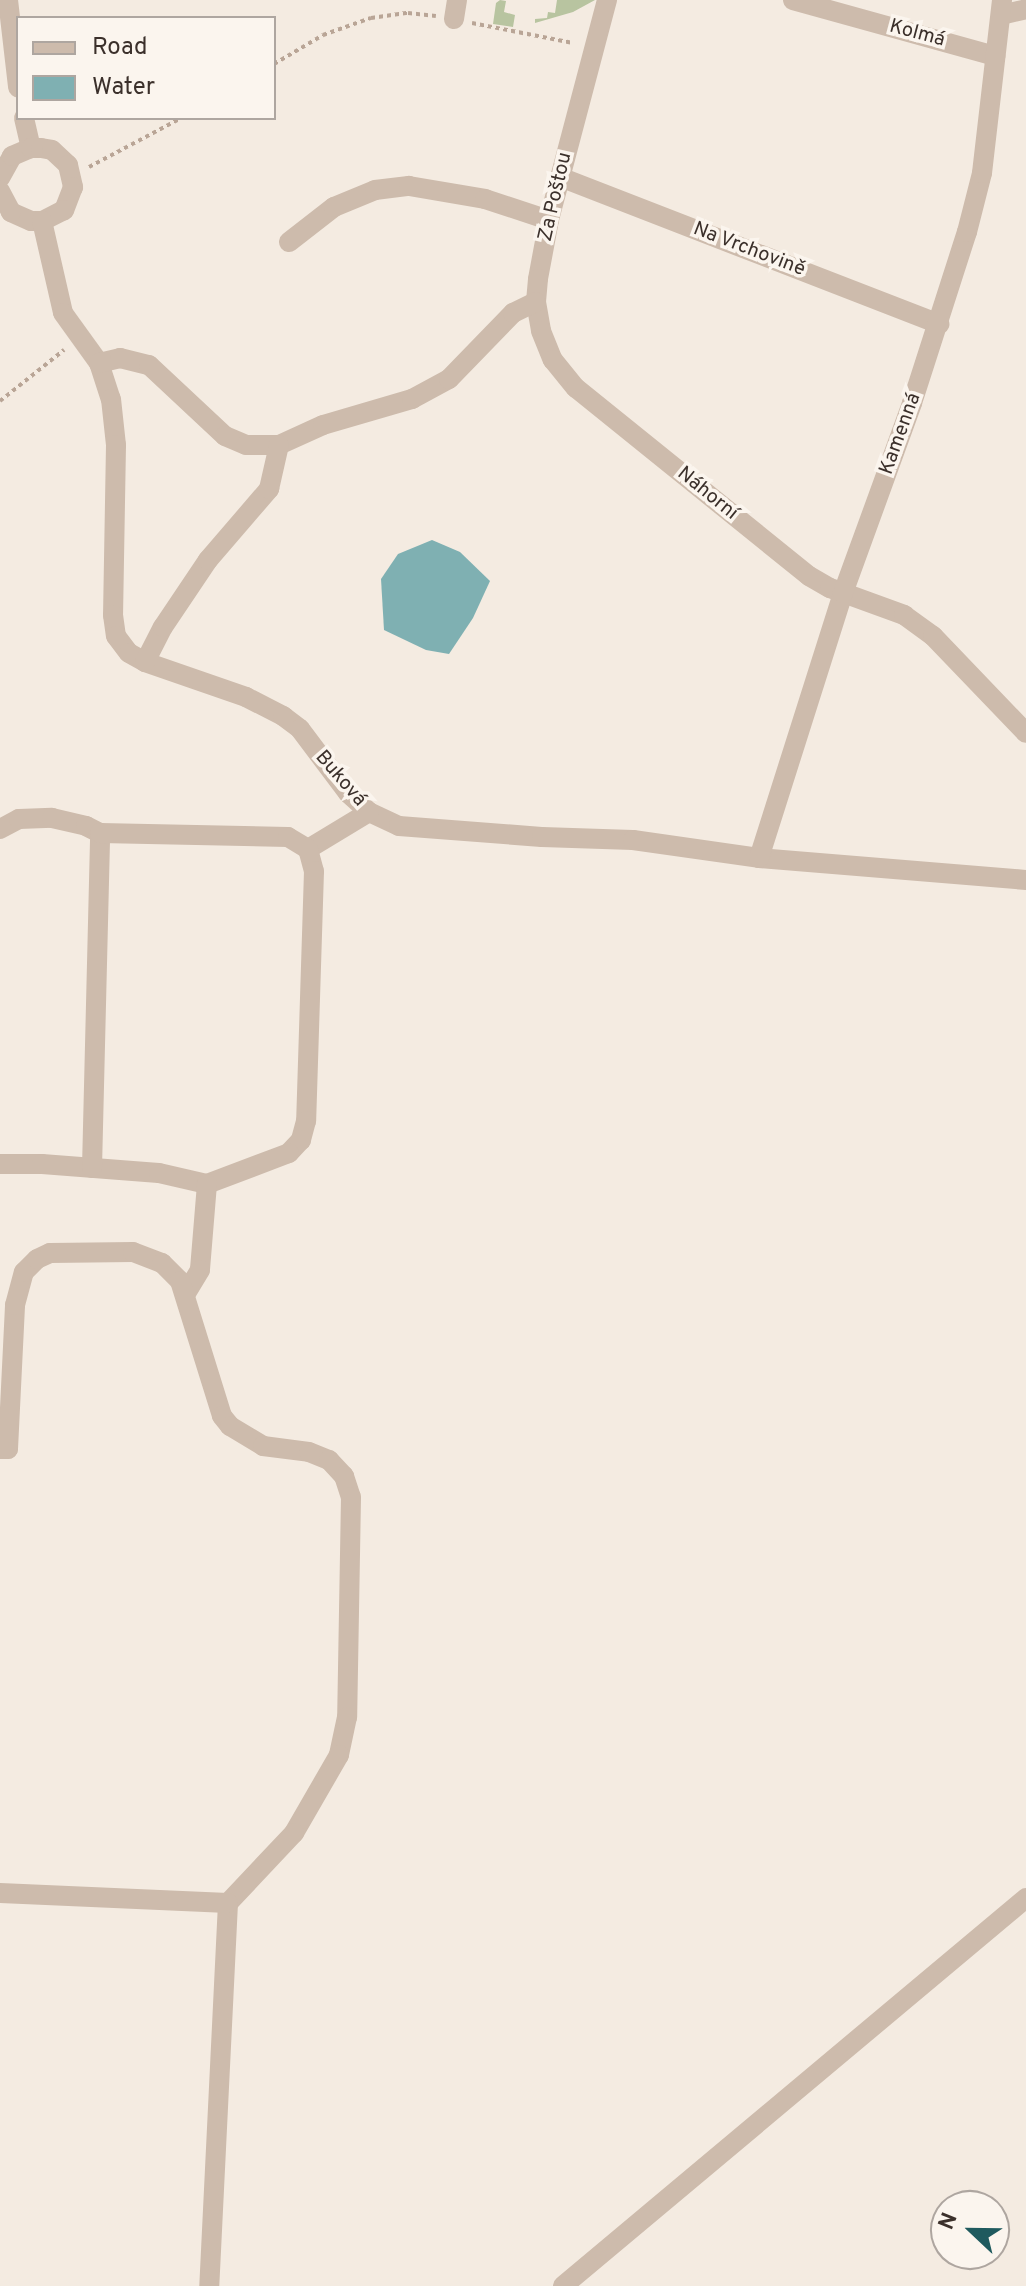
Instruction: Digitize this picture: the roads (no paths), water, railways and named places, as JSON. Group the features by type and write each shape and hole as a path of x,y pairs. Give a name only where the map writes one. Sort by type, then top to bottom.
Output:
{"street":[{"path":"8,0 16,70"},
{"name":"Za Poštou","path":"576,388 553,360 541,331 536,302 549,220 607,0"},
{"name":"Kolmá","path":"793,0 995,56"},
{"path":"1002,8 1026,9"},
{"name":"Kamenná","path":"759,858 843,593 939,324 982,173 1002,8"},
{"path":"24,120 31,148"},
{"path":"0,178 12,156 31,148 52,150 68,165 72,175 71,200 54,218 42,221 31,221 11,212 0,191"},
{"name":"Na Vrchovině","path":"560,177 939,324"},
{"path":"289,242 334,207 375,190 409,186 485,199 549,220"},
{"name":"Buková","path":"42,221 59,301 99,363 108,386 115,431 113,615 116,636 129,653 145,662 246,697 283,716 300,729 348,793 369,812 399,826 542,837 633,840 759,858 1026,880"},
{"path":"99,363 120,358 149,365 225,436 246,445 279,445 323,425 412,399 449,379 513,313 536,302"},
{"name":"Náhorní","path":"576,388 809,576 843,593 904,615 933,636 1026,733"},
{"path":"145,662 163,627 208,560 269,489 279,445"},
{"path":"308,849 369,812"},
{"path":"0,829 19,819 52,818 86,826 100,833 288,837 308,849 314,871 306,1121 301,1140 289,1153 207,1184 159,1173 0,1164"},
{"path":"92,1168 100,833"},
{"path":"186,1293 200,1270 207,1184"},
{"path":"0,1449 8,1449 16,1292 31,1264 59,1252 143,1254 172,1271 186,1293 222,1416 230,1426 263,1446 309,1452 329,1460 344,1476 351,1497 347,1717 339,1755 294,1833 228,1903 209,2286"},
{"path":"0,1893 228,1903"},
{"path":"563,2286 1020,1903"}],"water":[{"path":"432,540 460,552 490,581 473,618 449,654 426,650 384,630 381,579 398,554"}]}
